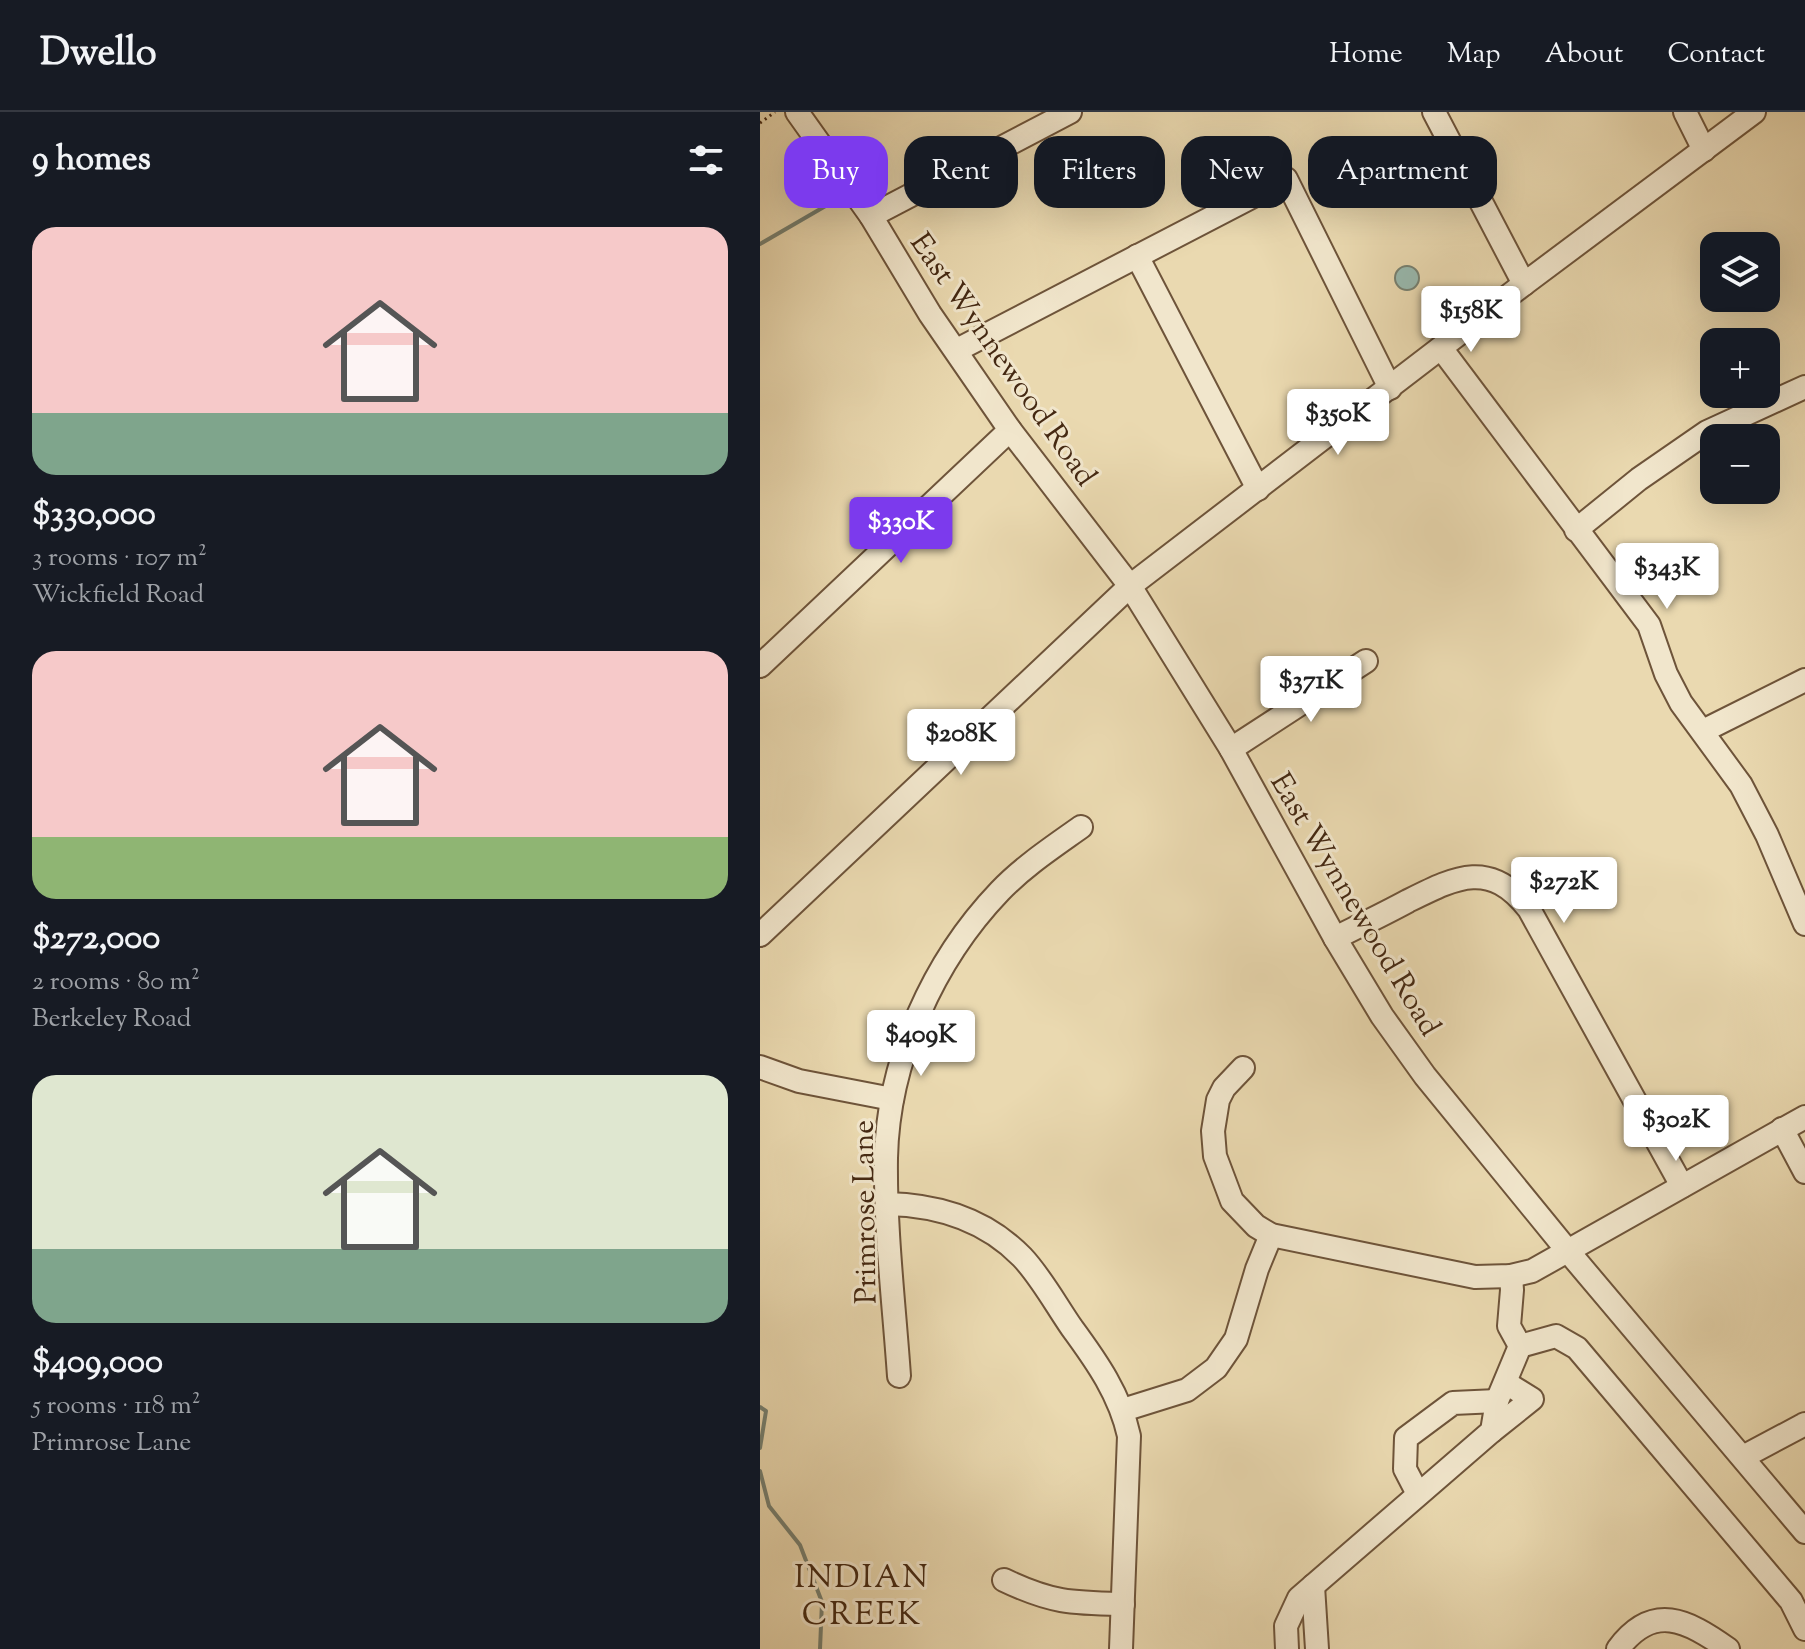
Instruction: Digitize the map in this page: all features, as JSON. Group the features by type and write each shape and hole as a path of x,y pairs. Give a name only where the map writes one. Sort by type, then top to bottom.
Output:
{"street":[{"name":"East Wynnewood Road","path":"797,112 871,216 930,314 1010,430 1130,586 1231,749 1335,938 1382,1016 1425,1076 1567,1250 1805,1532"},
{"path":"871,216 1070,112"},
{"path":"1434,112 1524,284"},
{"path":"1685,112 1704,150"},
{"path":"760,935 1130,586 1754,112"},
{"path":"957,350 1286,179 1390,388"},
{"path":"1137,256 1258,489"},
{"path":"1441,348 1649,625 1671,684 1747,798 1767,835 1805,924"},
{"path":"1576,530 1650,471 1707,432 1805,387"},
{"path":"760,666 1010,430"},
{"path":"1231,749 1366,661"},
{"path":"1703,731 1805,680"},
{"name":"Primrose Lane","path":"899,1376 886,1156 892,1099 905,1048 926,999 972,923 1018,874 1081,827"},
{"path":"1335,938 1450,881 1476,876 1508,886 1529,909 1682,1186"},
{"path":"760,1067 799,1081 892,1099"},
{"path":"1243,1068 1224,1088 1218,1100 1213,1131 1215,1156 1232,1201 1249,1220 1271,1235 1475,1277 1511,1276 1532,1271 1805,1117"},
{"path":"1782,1129 1805,1172"},
{"path":"887,1204 914,1204 940,1209 970,1220 1000,1237 1024,1258 1102,1370 1123,1410 1129,1436 1121,1649"},
{"path":"1123,1410 1187,1390 1216,1368 1236,1339 1257,1269 1271,1235"},
{"path":"1511,1276 1509,1326 1520,1346"},
{"path":"1520,1346 1556,1336 1577,1348 1791,1601 1805,1629"},
{"path":"1492,1431 1502,1392 1520,1346"},
{"path":"1287,1649 1286,1626 1299,1598 1532,1399 1502,1392 1453,1403 1406,1438 1405,1469 1418,1494"},
{"path":"1743,1457 1805,1424"},
{"path":"1004,1580 1055,1601 1123,1604"},
{"path":"1313,1586 1317,1649"},
{"path":"1618,1649 1630,1632 1650,1621 1668,1619 1703,1631 1728,1649"}],"path":[{"path":"760,123 775,112"}],"water":[{"path":"1407,266 1416,269 1419,278 1416,287 1407,290 1398,287 1395,278 1398,269"}],"waterway":[{"path":"760,244 822,208"},
{"path":"760,1407 766,1411 760,1448"},
{"path":"760,1471 769,1506 800,1545 822,1602 820,1649"}],"district":[{"name":"INDIAN CREEK","path":"862,1594"}]}
